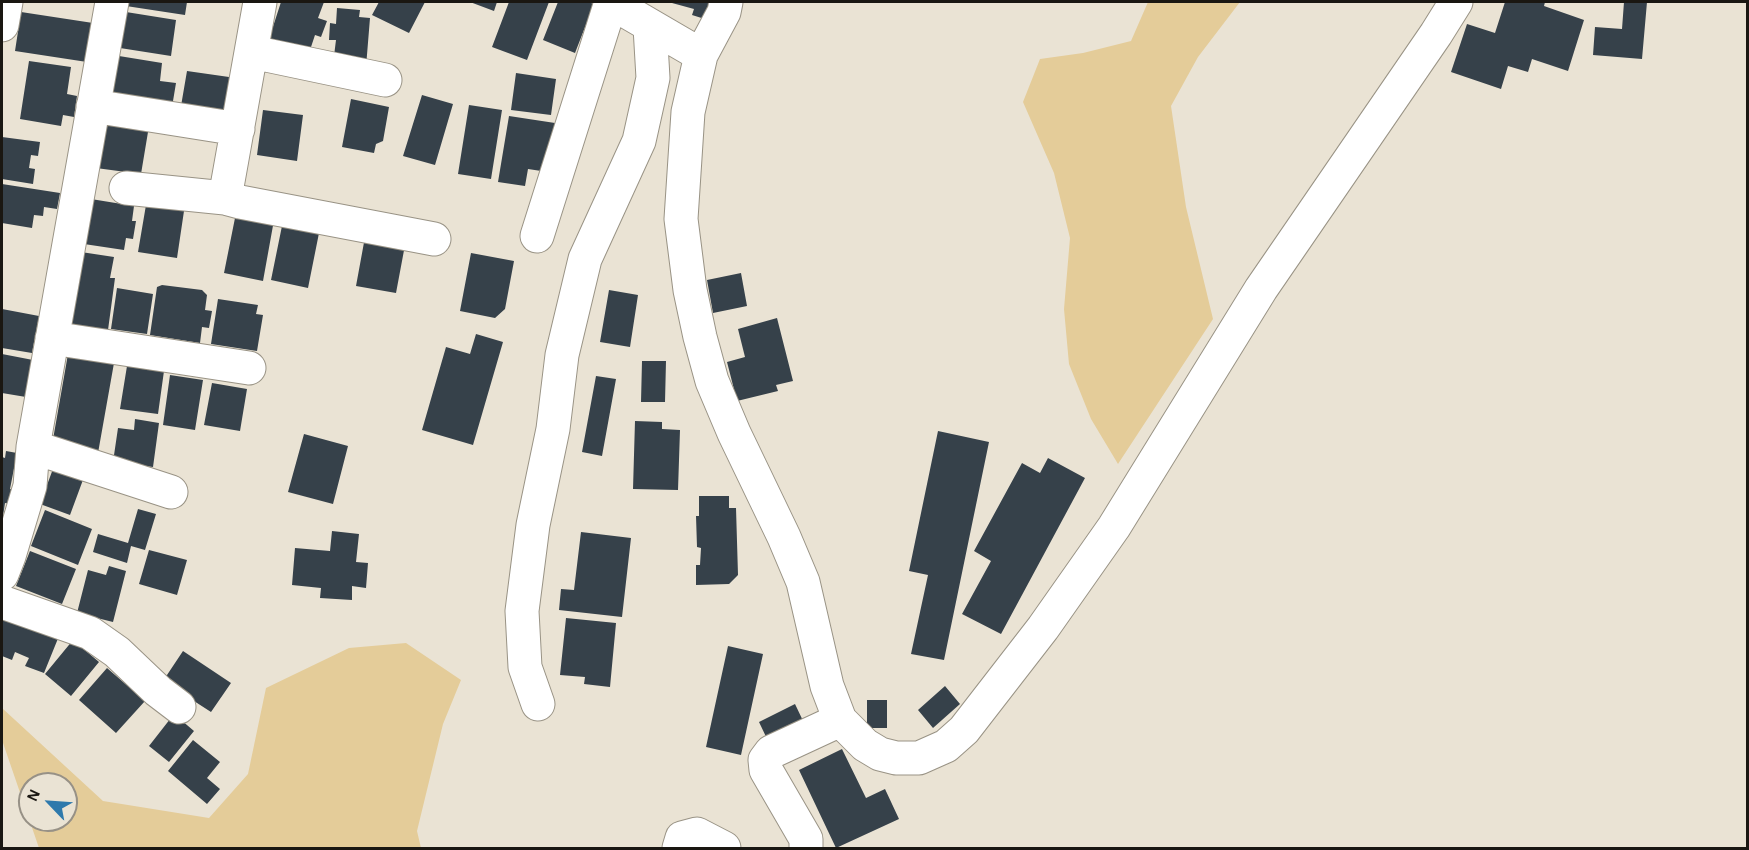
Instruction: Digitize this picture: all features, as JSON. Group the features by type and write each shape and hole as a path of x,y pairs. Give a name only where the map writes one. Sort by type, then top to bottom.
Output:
{"street":[{"path":"2,26 6,2"},
{"path":"2,574 30,486 33,447 112,2"},
{"path":"225,198 260,2"},
{"path":"537,236 610,2 701,55"},
{"path":"726,2 724,12 701,55 688,112 681,219 693,302 712,381 803,582 826,686 840,720 865,745 880,754 896,758 919,758 946,746 964,730 1043,628 1114,527 1261,290 1456,2"},
{"path":"538,704 525,667 522,611 533,525 553,429 562,355 585,260 639,141 653,78 650,27"},
{"path":"252,52 385,80"},
{"path":"93,106 238,129"},
{"path":"126,188 225,198 434,239"},
{"path":"52,338 249,368"},
{"path":"33,447 171,492"},
{"path":"2,602 90,633 117,652 158,691 179,707"},
{"path":"806,849 806,839 766,770 765,760 771,752 840,720"},
{"path":"679,849 682,838 697,834 724,849"}],"shaded area":[{"path":"1148,2 1240,2 1198,57 1171,106 1186,207 1213,319 1118,464 1091,419 1069,364 1064,309 1070,238 1054,173 1023,102 1040,59 1083,53 1131,41"},
{"path":"406,643 461,680 443,724 417,831 421,848 39,848 34,832 78,832 78,778 103,801 209,818 248,774 266,688 349,648"},
{"path":"2,708 72,772 18,772 18,787 2,740"}],"building":[{"path":"127,2 187,2 185,15 126,6"},
{"path":"281,2 324,2 318,18 327,21 321,37 315,35 309,53 269,39"},
{"path":"379,2 425,2 409,33 372,15"},
{"path":"470,2 497,2 494,11"},
{"path":"509,2 549,2 527,60 492,47"},
{"path":"558,2 594,4 575,53 543,40"},
{"path":"672,2 713,2 708,20 692,15 694,9"},
{"path":"1505,2 1545,2 1544,6 1584,20 1568,71 1532,59 1528,72 1508,66 1501,89 1451,72 1467,24 1495,33"},
{"path":"1624,2 1647,2 1642,59 1593,55 1595,27 1622,29"},
{"path":"337,8 360,10 359,17 370,18 366,67 333,64 336,40 329,40 330,23 336,24"},
{"path":"21,12 93,23 87,62 15,51"},
{"path":"126,12 176,20 171,56 120,48"},
{"path":"119,56 162,63 160,81 176,83 172,107 112,98"},
{"path":"29,61 71,67 67,94 77,96 74,117 63,115 61,126 20,119"},
{"path":"187,71 236,78 230,114 181,106"},
{"path":"516,73 556,79 551,115 511,110"},
{"path":"422,95 453,104 435,165 403,156"},
{"path":"351,99 389,107 383,141 376,144 374,153 342,147"},
{"path":"469,105 502,110 491,179 458,174"},
{"path":"263,110 303,115 297,161 257,155"},
{"path":"509,116 555,123 548,172 528,169 525,186 498,182"},
{"path":"104,119 149,126 141,174 96,168"},
{"path":"2,137 40,142 38,156 31,155 29,168 35,169 33,184 2,179"},
{"path":"2,184 60,193 57,209 44,207 43,216 34,215 32,228 2,223"},
{"path":"91,199 134,206 132,221 136,221 133,239 126,238 124,250 84,244"},
{"path":"146,205 184,211 177,258 138,252"},
{"path":"236,213 274,220 263,281 224,273"},
{"path":"283,221 320,228 308,288 271,280"},
{"path":"365,237 405,245 396,293 356,286"},
{"path":"81,252 114,257 110,278 115,278 108,330 70,324"},
{"path":"471,253 514,261 505,309 495,318 460,311"},
{"path":"741,273 747,306 713,313 707,280"},
{"path":"162,285 202,290 207,295 205,310 212,311 209,328 202,327 200,343 150,335 157,287"},
{"path":"117,288 153,294 147,334 111,329"},
{"path":"609,290 638,295 630,347 600,342"},
{"path":"218,299 258,305 256,314 263,315 257,351 211,344"},
{"path":"2,309 39,316 32,353 2,348"},
{"path":"777,318 793,381 776,385 778,391 737,401 727,362 745,357 738,329"},
{"path":"476,334 503,342 473,445 422,430 446,347 470,354"},
{"path":"2,354 33,360 26,397 2,393"},
{"path":"68,354 114,363 98,453 52,445"},
{"path":"642,361 666,361 665,402 641,402"},
{"path":"127,366 164,371 158,414 120,409"},
{"path":"170,375 203,380 195,430 163,425"},
{"path":"596,376 616,379 602,456 582,452"},
{"path":"212,383 247,389 240,431 204,425"},
{"path":"135,419 159,423 153,467 113,462 118,428 134,430"},
{"path":"635,421 662,422 662,429 680,430 678,490 633,489"},
{"path":"938,431 989,442 944,660 911,654 928,575 909,571"},
{"path":"304,434 348,446 333,504 288,492"},
{"path":"6,451 17,453 10,489 14,490 12,504 5,503 3,516 2,457 5,458"},
{"path":"57,458 87,469 70,515 40,504"},
{"path":"1048,458 1085,478 1001,634 962,614 991,561 974,551 1022,463 1040,473"},
{"path":"699,496 729,496 729,508 736,508 738,575 729,584 696,585 696,565 700,565 701,548 697,547 696,516 699,516"},
{"path":"138,509 156,514 145,550 131,546 127,563 93,552 98,534 128,543"},
{"path":"45,510 92,529 78,565 31,546"},
{"path":"332,531 359,534 356,562 368,563 366,588 352,586 352,600 320,598 321,588 292,585 295,548 330,551"},
{"path":"581,532 631,538 622,617 559,610 561,589 574,590"},
{"path":"149,550 187,560 177,595 139,584"},
{"path":"30,551 76,569 62,604 16,586"},
{"path":"109,566 126,571 113,622 77,613 88,570 106,575"},
{"path":"2,614 59,636 44,673 25,666 29,658 15,652 12,660 2,656"},
{"path":"566,618 616,623 610,687 584,684 585,677 560,675"},
{"path":"73,640 99,662 71,696 45,674"},
{"path":"728,646 763,654 741,755 706,747"},
{"path":"183,651 231,683 211,712 163,681"},
{"path":"107,668 145,701 116,733 79,700"},
{"path":"945,686 960,704 933,728 918,710"},
{"path":"867,700 887,700 887,728 867,728"},
{"path":"795,704 805,725 769,743 759,722"},
{"path":"174,714 194,731 169,762 149,746"},
{"path":"193,740 220,762 207,778 220,789 207,804 168,771"},
{"path":"842,749 866,798 885,789 899,819 836,848 799,770"}]}
